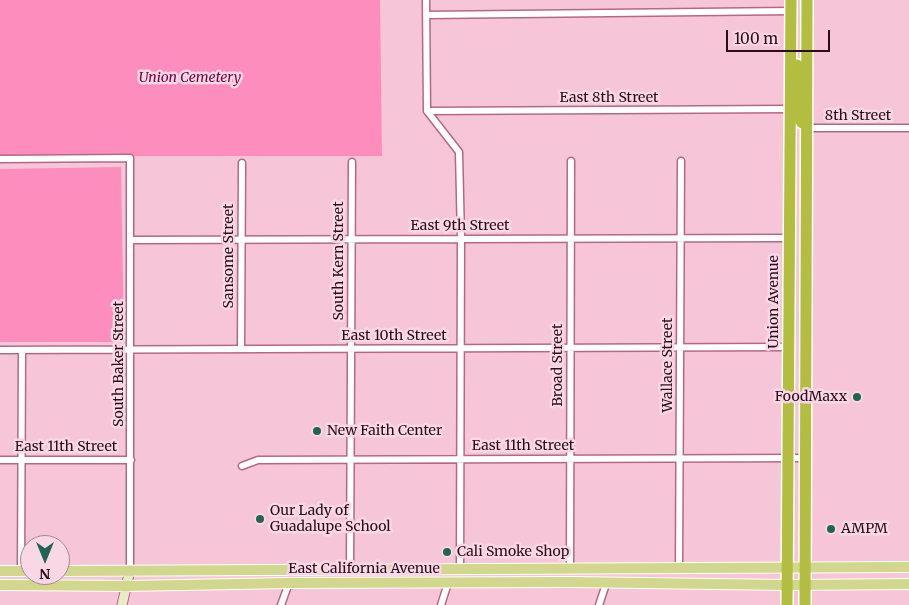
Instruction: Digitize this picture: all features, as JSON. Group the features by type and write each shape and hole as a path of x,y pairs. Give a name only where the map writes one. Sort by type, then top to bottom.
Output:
{"highway":[{"path":"805,605 807,0"},
{"name":"Union Avenue","path":"787,605 791,5"},
{"path":"790,56 798,69 799,118 807,128"}],"main road":[{"name":"East California Avenue","path":"70,570 909,567"},
{"path":"606,584 608,577 643,575 653,568"},
{"path":"448,583 455,577 501,569"},
{"path":"519,583 565,575 570,569"},
{"path":"302,583 340,577 347,575 350,570"},
{"path":"0,571 20,571"},
{"name":"East California Avenue","path":"0,585 127,586 289,583 909,584"}],"street":[{"path":"426,0 427,111 460,152 460,569"},
{"path":"426,15 791,5"},
{"name":"East 8th Street","path":"427,111 790,109"},
{"name":"8th Street","path":"807,128 909,128"},
{"name":"South Baker Street","path":"0,159 130,158 130,570"},
{"name":"Broad Street","path":"570,569 572,161"},
{"name":"Wallace Street","path":"680,568 681,161"},
{"name":"South Kern Street","path":"350,570 352,162"},
{"name":"Sansome Street","path":"241,349 242,163"},
{"name":"East 9th Street","path":"131,240 789,238"},
{"name":"East 10th Street","path":"0,350 789,348"},
{"path":"22,350 21,460 24,535"},
{"name":"East 11th Street","path":"242,466 258,460 806,458"},
{"name":"East 11th Street","path":"0,460 131,460"},
{"path":"122,605 130,570"},
{"path":"281,605 289,583"},
{"path":"441,605 448,583"},
{"path":"599,605 606,584"}],"green space":[{"name":"Union Cemetery","path":"0,0 380,0 382,156 0,156"},
{"path":"121,167 124,342 0,342 0,169"}],"place":[{"name":"FoodMaxx","path":"857,397"},
{"name":"New Faith Center","path":"317,431"},
{"name":"Our Lady of Guadalupe School","path":"260,519"},
{"name":"AMPM","path":"831,529"},
{"name":"Cali Smoke Shop","path":"447,552"}]}
